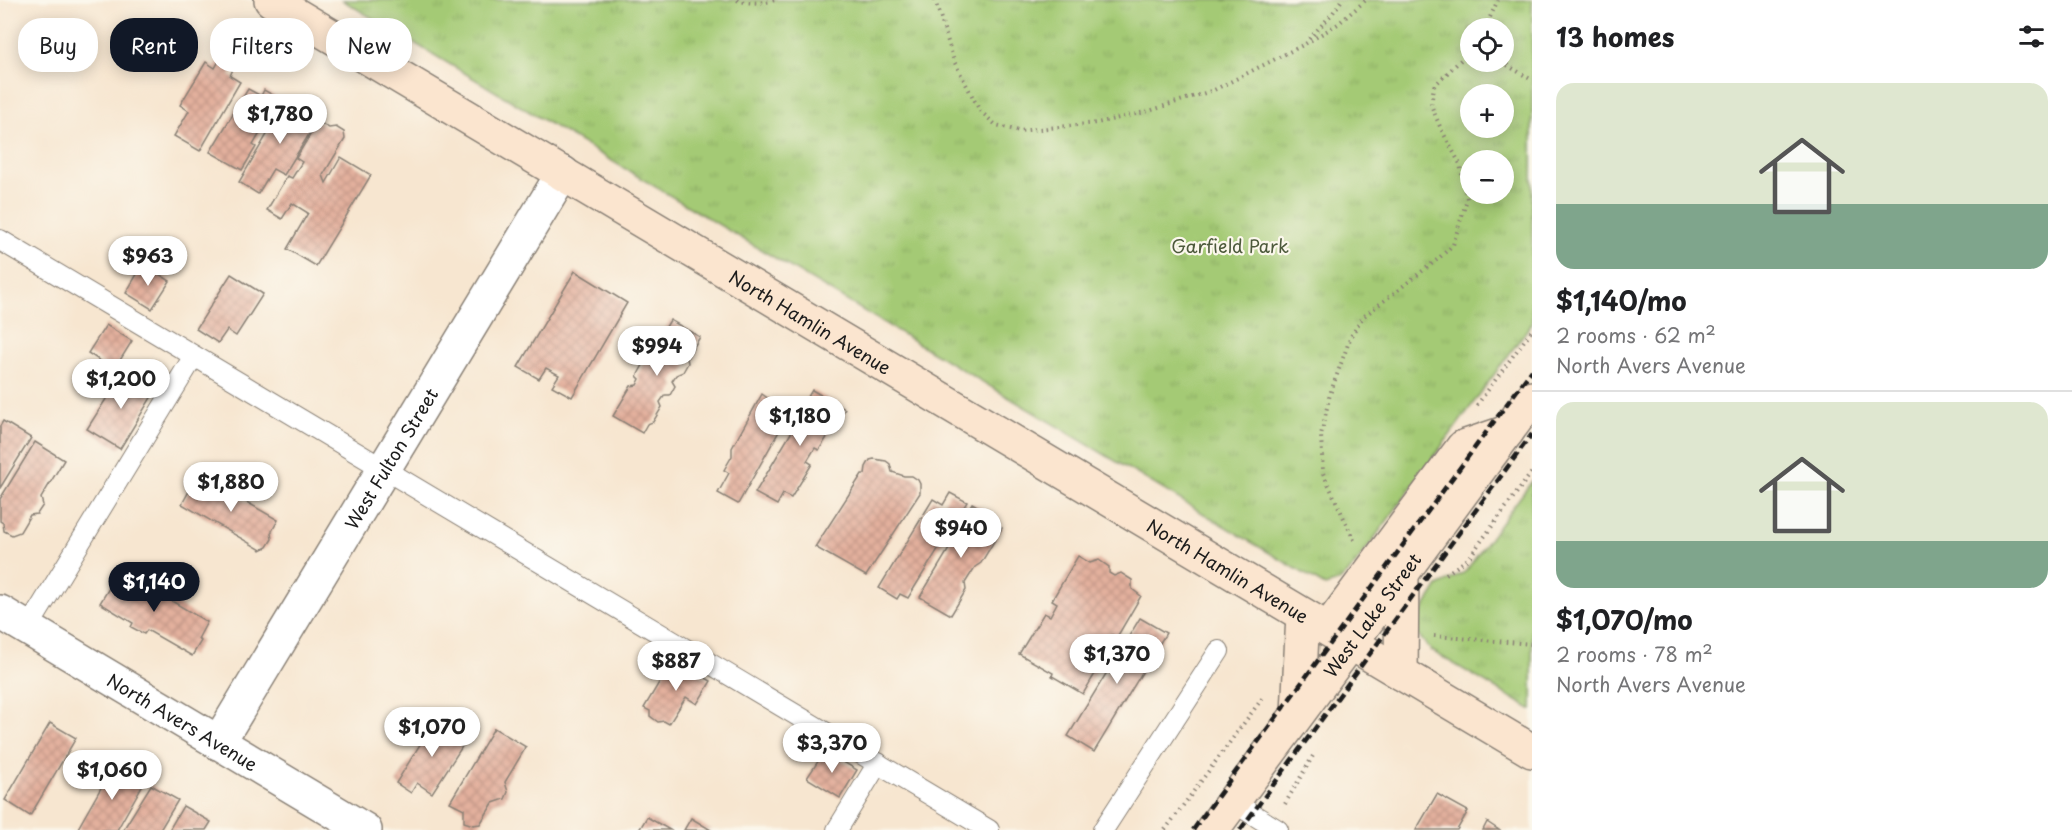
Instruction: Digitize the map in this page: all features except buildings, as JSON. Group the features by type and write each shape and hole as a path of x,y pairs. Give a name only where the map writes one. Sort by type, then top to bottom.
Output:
{"street":[{"name":"North Hamlin Avenue","path":"271,0 1532,751"},
{"name":"West Fulton Street","path":"218,743 563,173"},
{"name":"West Lake Street","path":"1212,830 1298,713 1327,629 1402,573 1532,398"},
{"path":"1298,713 1327,629 1463,447 1507,432"},
{"path":"1401,673 1402,573"},
{"name":"North Avers Avenue","path":"0,612 365,830"}],"lane":[{"path":"0,240 989,830"},
{"path":"28,628 194,356"},
{"path":"1103,830 1219,651"},
{"path":"837,830 878,763"},
{"path":"1233,802 1275,828"}],"path":[{"path":"737,0 742,2 775,0"},
{"path":"935,0 954,61 980,111 996,125 1019,131 1097,123 1149,111 1215,90 1305,44 1338,24 1366,0"},
{"path":"1305,44 1342,0"},
{"path":"1490,18 1498,0"},
{"path":"1356,545 1323,473 1321,435 1329,394 1351,336 1364,317 1438,260 1453,245 1467,199 1460,164 1431,105 1434,86 1460,61"},
{"path":"1514,69 1532,80"},
{"path":"1463,447 1463,424 1532,330"},
{"path":"1443,577 1468,559 1532,472"},
{"path":"1428,635 1532,644"},
{"path":"1165,830 1266,693"},
{"path":"1275,828 1316,750"}],"green space":[{"name":"Garfield Park","path":"342,0 1532,0 1532,323 1351,570 1338,582 1325,586 412,42 412,18 372,18"},
{"path":"1532,481 1532,710 1432,651 1415,632 1417,619 1438,586 1465,572"}],"railway":[{"path":"1193,830 1532,370"},
{"path":"1240,830 1532,434"}]}
